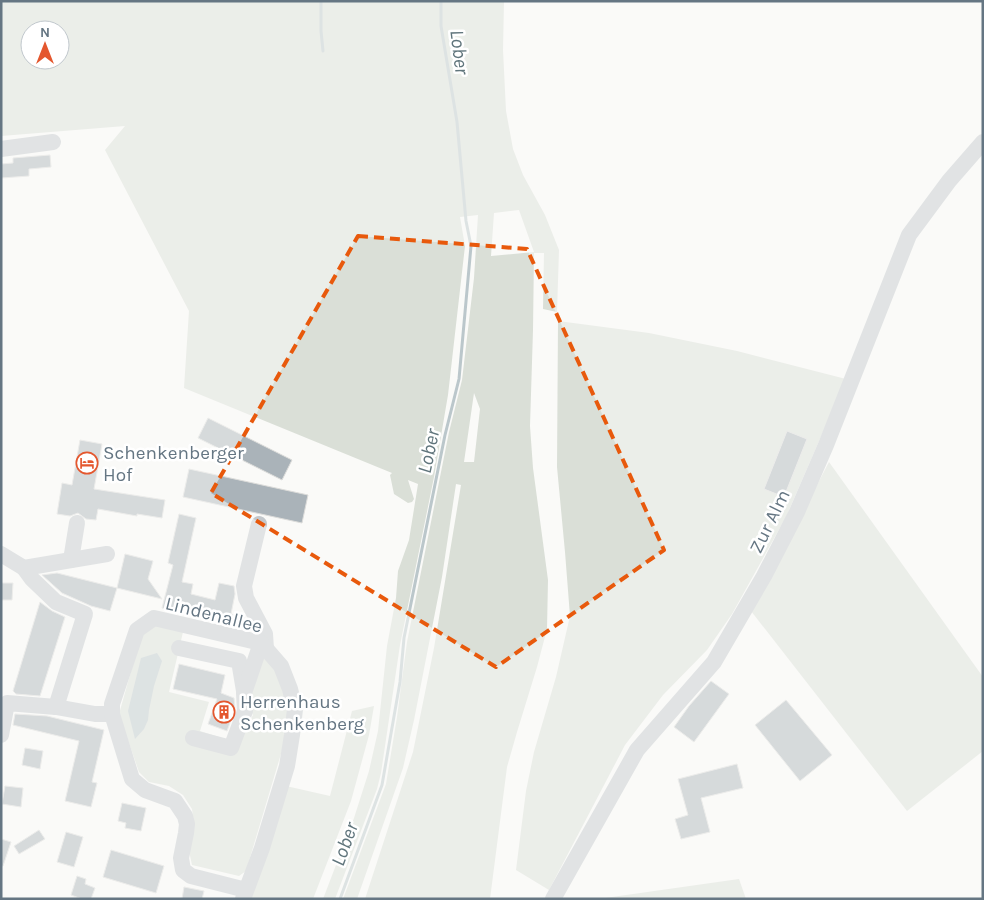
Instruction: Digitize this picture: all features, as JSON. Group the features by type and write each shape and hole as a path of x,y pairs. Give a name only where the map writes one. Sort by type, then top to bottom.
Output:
{"street":[{"path":"1,149 54,142"},
{"name":"Zur Alm","path":"553,899 637,750 714,662 759,585 797,512 909,235 949,181 983,142"},
{"path":"71,560 77,523"},
{"path":"244,693 264,646 265,634 246,598 244,586 259,524"},
{"path":"1,554 24,568 32,579 56,602 86,614 56,707"},
{"path":"24,568 107,554"},
{"name":"Lindenallee","path":"154,618 264,646 281,666 295,709 292,735 286,766 262,848 244,894 191,876 183,870 181,858 187,824 185,816 175,801 145,790 132,779 112,714 112,704 137,630 154,618"},
{"path":"179,648 239,661 244,693 245,711 230,748 193,738"},
{"path":"1,734 7,703 56,707 95,714 112,714"}],"highlighted area":[{"path":"358,236 527,249 664,550 496,667 211,493"}],"shaded area":[{"path":"1,1 504,1 503,50 506,111 513,149 523,175 545,215 559,250 557,312 543,309 544,253 534,253 530,426 533,468 548,580 547,629 507,767 490,899 365,899 413,752 434,648 461,485 456,484 442,577 403,768 357,899 343,899 386,784 407,642 449,432 462,380 474,278 478,215 460,217 465,246 448,395 434,477 400,645 381,773 377,789 335,899 323,899 354,818 369,771 378,731 387,646 396,598 398,571 409,540 418,484 408,480 414,499 408,503 394,494 390,475 392,473 184,388 189,311 105,150 125,126 1,136","holes":["519,210 534,252 491,256 494,213","474,393 480,409 474,462 464,462"]},
{"path":"558,321 649,333 737,351 846,379 786,517 732,614 707,650 663,695 625,745 549,890 516,870 526,791 534,752 556,677 570,616 557,467"},
{"path":"829,462 983,677 983,751 907,811 751,611"},
{"path":"157,625 183,632 169,692 209,702 200,731 238,743 253,715 248,703 262,652 277,668 288,710 286,737 246,871 239,876 192,865 189,851 194,823 192,809 183,795 169,786 149,782 139,772 119,714 141,636"},
{"path":"157,653 162,661 154,686 148,720 144,729 135,739 128,711 141,658"},
{"path":"374,706 369,735 351,801 313,899 251,899 286,786 330,796 352,711"},
{"path":"739,879 746,899 598,899"}],"building":[{"path":"50,155 51,167 29,169 29,176 1,178 1,164 13,163 13,158"},
{"path":"208,418 292,460 282,480 198,438"},
{"path":"787,431 807,439 784,497 764,489"},
{"name":"Schenkenberger Hof","path":"80,440 102,444 94,489 165,500 162,518 137,514 137,516 98,509 96,520 86,519 78,513 70,516 57,514 62,483 72,485"},
{"path":"189,469 308,495 302,523 183,497"},
{"path":"179,514 196,518 182,582 193,584 191,594 215,600 219,583 234,586 235,594 231,614 245,618 249,625 248,630 162,608 173,565 168,563"},
{"path":"125,554 153,561 148,579 162,599 117,588"},
{"path":"57,573 117,588 110,611 91,606 62,593 42,575"},
{"path":"1,583 13,583 12,600 1,600"},
{"path":"40,602 52,611 65,617 40,696 16,694 13,691"},
{"path":"179,664 225,675 221,693 234,698 235,709 227,731 208,724 217,699 173,689"},
{"path":"711,681 729,694 694,742 674,727"},
{"path":"786,700 832,755 800,781 755,725"},
{"path":"15,714 47,716 104,730 92,782 97,783 91,807 65,801 79,741 13,725"},
{"path":"25,748 43,751 40,769 22,765"},
{"path":"737,764 743,788 701,798 710,832 681,839 675,819 688,815 678,779"},
{"path":"5,786 23,788 21,807 2,804"},
{"path":"122,803 146,808 141,831 125,828 126,823 118,821"},
{"path":"39,830 45,839 19,854 14,846"},
{"path":"66,832 83,837 74,867 57,862"},
{"path":"1,839 11,842 3,866 1,866"},
{"path":"111,850 164,866 156,893 103,877"},
{"path":"77,876 86,879 85,884 95,888 91,899 82,899 71,895"},
{"path":"184,887 204,891 202,899 182,899"}],"waterway":[{"path":"321,1 323,51"},
{"name":"Lober","path":"340,899 382,785 400,682 404,638 445,435 459,379 471,246 466,221 457,122 441,26 441,1"}],"place":[{"name":"Schenkenberger Hof","path":"87,463"},
{"name":"Herrenhaus Schenkenberg","path":"224,712"}]}
